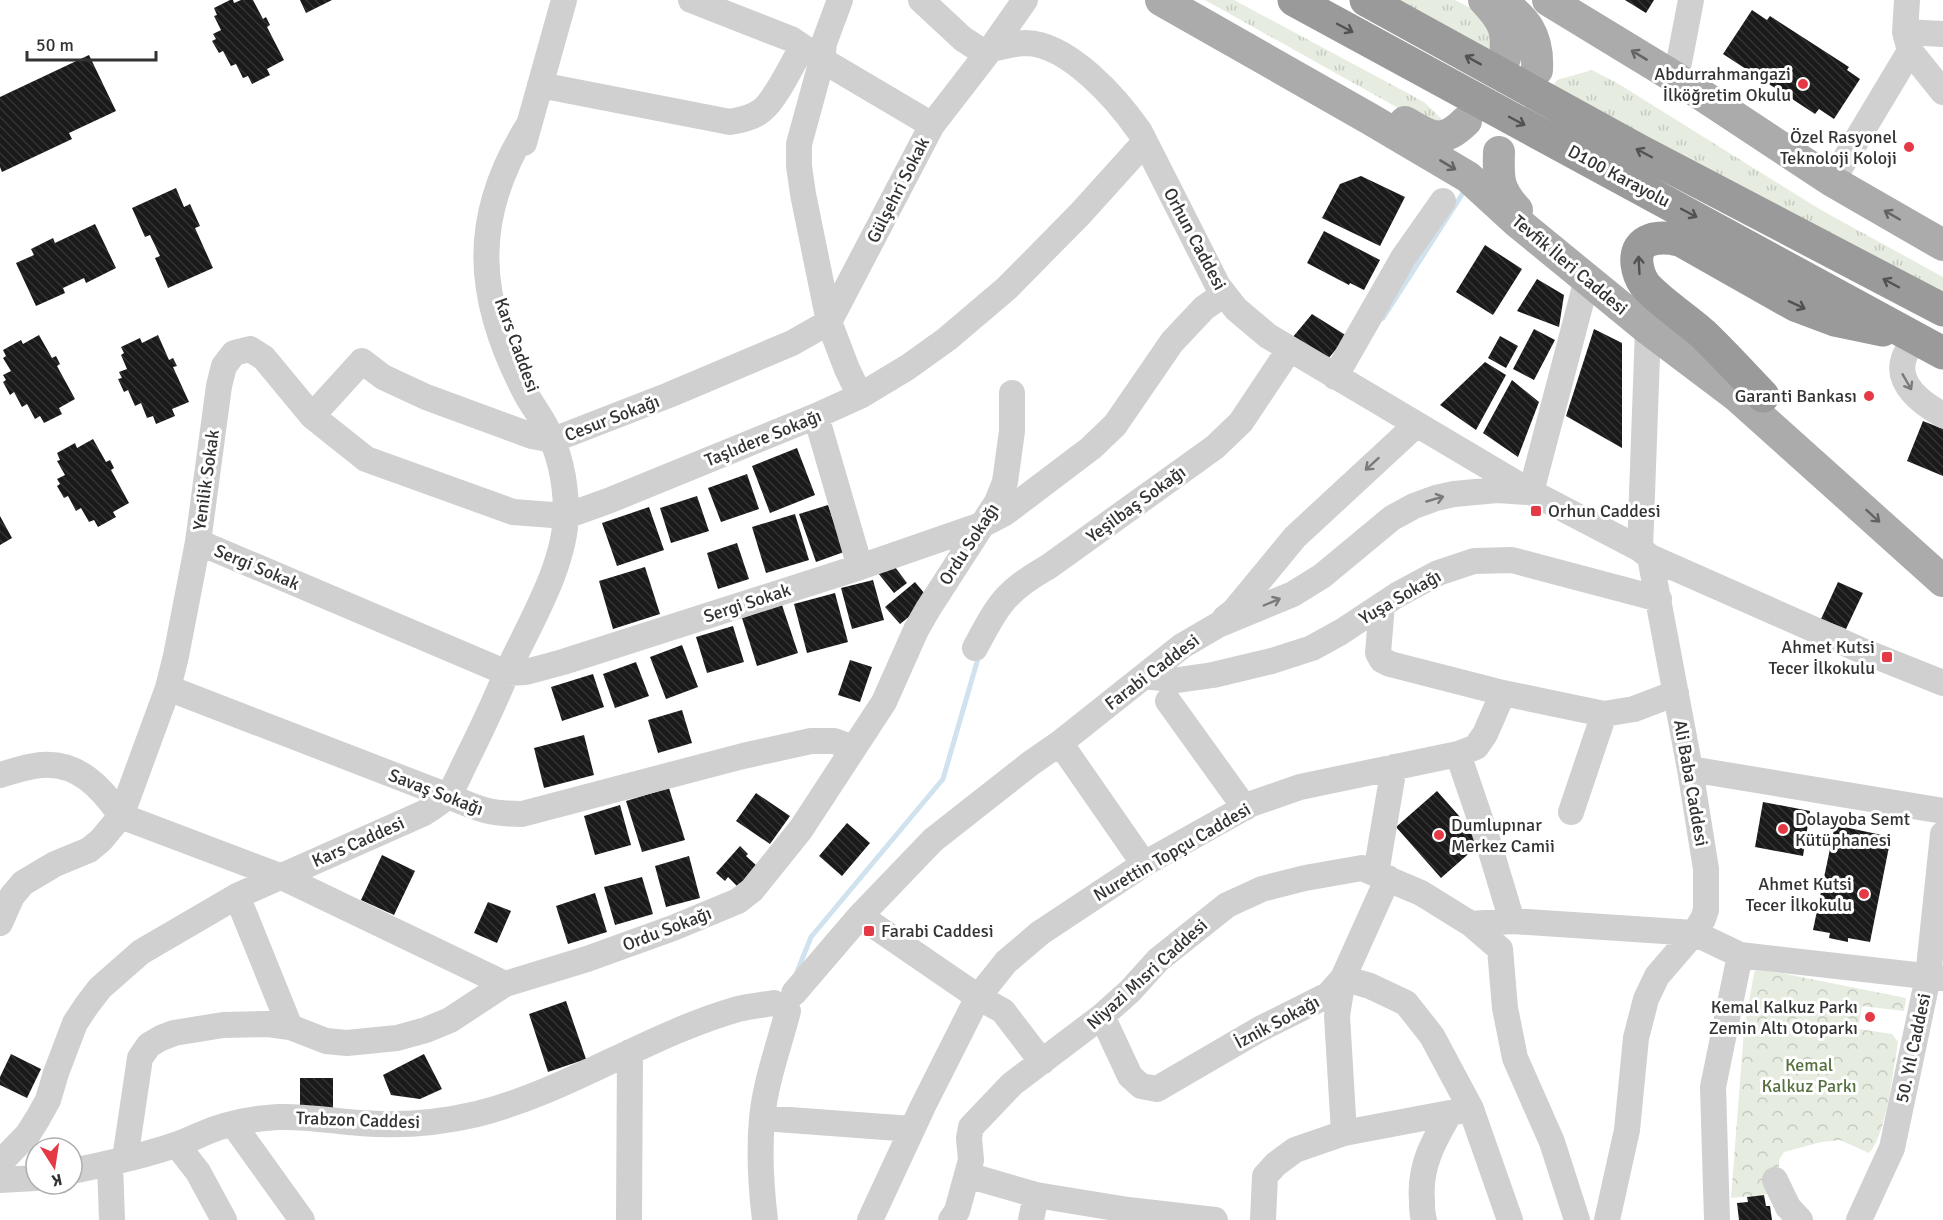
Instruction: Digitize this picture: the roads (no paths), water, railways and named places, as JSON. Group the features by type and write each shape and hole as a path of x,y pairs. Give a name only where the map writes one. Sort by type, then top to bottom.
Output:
{"highway":[{"name":"D100 Karayolu","path":"1294,0 1930,345"},
{"name":"D100 Karayolu","path":"1366,0 1620,140 1943,310"},
{"path":"1763,396 1703,334 1646,286 1639,274 1637,258 1641,247 1650,239 1664,237 1680,240 1796,305 1834,320 1930,345"}],"main road":[{"name":"Tevfik İleri Caddesi","path":"1161,0 1468,177 1516,221 1763,419 1943,581"},
{"path":"1187,0 1422,132 1440,138 1454,134 1466,121"},
{"path":"1484,0 1501,20 1507,36 1504,58"},
{"path":"1498,0 1524,21 1530,31 1536,42 1537,70"},
{"path":"1548,0 1676,78 1832,181 1943,245"},
{"path":"1499,152 1498,177 1505,197 1526,218 1615,288 1763,396 1924,533 1943,552"}],"street":[{"name":"Kars Caddesi","path":"0,1162 11,1154 38,1118 48,1100 75,1023 100,988 141,952 237,897 424,813 448,796 489,714 542,599 562,548 566,516 561,468 549,432 528,399 502,340 486,275 487,237 493,207 514,149 528,126 564,0"},
{"path":"691,0 791,39 812,54 932,125"},
{"path":"540,85 730,122 742,119 761,111 785,80 824,43 840,0"},
{"path":"921,0 972,45 980,50 990,50"},
{"name":"Gülşehri Sokak","path":"830,322 932,125 1025,0"},
{"path":"1832,181 1907,41 1907,0"},
{"path":"1676,78 1689,6"},
{"path":"1907,41 1943,34"},
{"path":"1907,41 1943,92"},
{"name":"Orhun Caddesi","path":"990,50 1027,43 1061,53 1076,64 1128,115 1145,142 1206,265 1224,294 1249,321 1289,350 1531,492"},
{"path":"812,54 799,144 799,166 830,322 847,369 860,396"},
{"name":"Taşlıdere Sokağı","path":"312,416 366,459 513,512 566,516 816,416 860,396 908,368 991,303 1064,232 1145,142"},
{"path":"1335,377 1403,258 1443,201"},
{"path":"1531,492 1587,279"},
{"name":"Sergi Sokak","path":"198,542 507,673 526,672 860,567 984,524 1005,513 1090,448 1115,425 1172,342 1204,308 1224,294"},
{"name":"Cesur Sokağı","path":"312,416 362,361 383,377 426,397 532,436 669,396 792,343 830,322"},
{"name":"Ali Baba Caddesi","path":"1607,1220 1627,1130 1636,1038 1646,999 1657,976 1703,919 1707,894 1706,868 1690,769 1659,599 1645,553 1648,329"},
{"path":"1930,345 1904,358 1902,373 1906,385 1928,406 1943,415"},
{"name":"Yenilik Sokak","path":"0,923 12,896 23,883 55,864 89,850 101,840 121,816 168,688 198,542 219,386 224,366 234,352 250,349 264,358 312,416"},
{"name":"Yeşilbaş Sokağı","path":"975,648 993,613 1022,582 1048,567 1215,447 1241,422 1289,350"},
{"name":"Ordu Sokağı","path":"112,1220 117,1161 140,1058 149,1045 174,1033 223,1025 268,1024 290,1027 326,1041 347,1043 397,1038 450,1020 505,984 587,959 673,928 738,901 752,890 801,829 884,702 911,639 997,502 1005,482 1012,431 1012,393"},
{"path":"816,416 860,567"},
{"path":"1218,625 1234,611 1295,537 1343,490 1416,425"},
{"name":"Farabi Caddesi","path":"765,1220 761,1164 762,1118 785,1002 860,916 933,840 1182,646 1218,625 1293,594 1322,576 1392,518 1413,506 1454,494 1497,490 1531,492 1645,553 1858,649 1943,683"},
{"name":"Yuşa Sokağı","path":"1145,676 1178,680 1213,675 1272,661 1312,648 1438,573 1474,561 1512,560 1659,599"},
{"path":"1383,605 1378,653 1382,660 1390,664 1503,693 1604,714 1634,709 1676,693"},
{"name":"Savaş Sokağı","path":"168,688 480,810 497,814 522,814 743,756 812,741 834,741 853,748"},
{"name":"Nurettin Topçu Caddesi","path":"870,1220 912,1129 978,997 1006,962 1040,933 1143,864 1245,808 1300,787 1458,754 1476,747 1485,734 1503,693"},
{"path":"1168,701 1245,808"},
{"path":"1571,812 1604,714"},
{"path":"1060,743 1143,864"},
{"path":"1458,754 1512,921"},
{"path":"0,775 42,765 72,769 86,777 107,796 121,816 282,877 505,984"},
{"path":"1344,1132 1337,1016 1344,978 1382,876 1394,767"},
{"path":"1690,769 1943,811"},
{"name":"50. Yıl Caddesi","path":"1859,1220 1892,1148 1935,977 1943,834"},
{"name":"Niyazi Mısri Caddesi","path":"951,1220 957,1210 971,1160 969,1138 971,1127 1012,1084 1102,1016 1130,991 1158,960 1227,905 1262,889 1305,878 1362,868 1420,893 1470,924 1500,949 1504,1008 1515,1058 1552,1142 1576,1220"},
{"path":"237,897 290,1027"},
{"path":"860,916 978,997 1003,1011 1042,1062"},
{"path":"1470,924 1512,921 1694,933 1740,955 1935,977"},
{"path":"1717,1220 1713,1087 1740,955"},
{"path":"1344,978 1370,986 1406,1004 1432,1036 1460,1111 1510,1220"},
{"name":"İznik Sokağı","path":"1102,1016 1130,1076 1141,1086 1157,1089 1260,1029 1328,995 1344,978"},
{"name":"Trabzon Caddesi","path":"84,1168 177,1145 233,1124 278,1117 408,1124 463,1117 514,1104 549,1091 630,1052 706,1020 740,1008 785,1002"},
{"path":"630,1052 631,1218"},
{"path":"1263,1220 1262,1202 1265,1176 1295,1150 1344,1132 1460,1111"},
{"path":"1424,1220 1421,1193 1423,1170 1431,1146 1460,1111"},
{"path":"762,1118 912,1129"},
{"path":"233,1124 302,1220"},
{"path":"177,1145 198,1172 224,1220"},
{"path":"967,1175 1033,1208 1211,1220"},
{"path":"0,1180 24,1179"},
{"path":"1775,1180 1788,1207 1800,1220"}],"waterway":[{"path":"1383,318 1463,193"},
{"path":"797,972 811,937 943,779 979,655"}],"place":[{"name":"Abdurrahmangazi İlköğretim Okulu","path":"1803,84"},
{"name":"Özel Rasyonel Teknoloji Koloji","path":"1909,147"},
{"name":"Garanti Bankası","path":"1869,396"},
{"name":"Orhun Caddesi̇","path":"1536,511"},
{"name":"Ahmet Kutsi̇ Tecer İlkokulu","path":"1887,657"},
{"name":"Dolayoba Semt Kütüphanesi","path":"1783,829"},
{"name":"Dumlupınar Merkez Camii","path":"1439,835"},
{"name":"Ahmet Kutsi Tecer İlkokulu","path":"1864,894"},
{"name":"Farabi̇ Caddesi̇","path":"869,931"},
{"name":"Kemal Kalkuz Parkı Zemin Altı Otoparkı","path":"1870,1017"}],"park label":[{"name":"Kemal Kalkuz Parkı","path":"1809,1075"}]}
